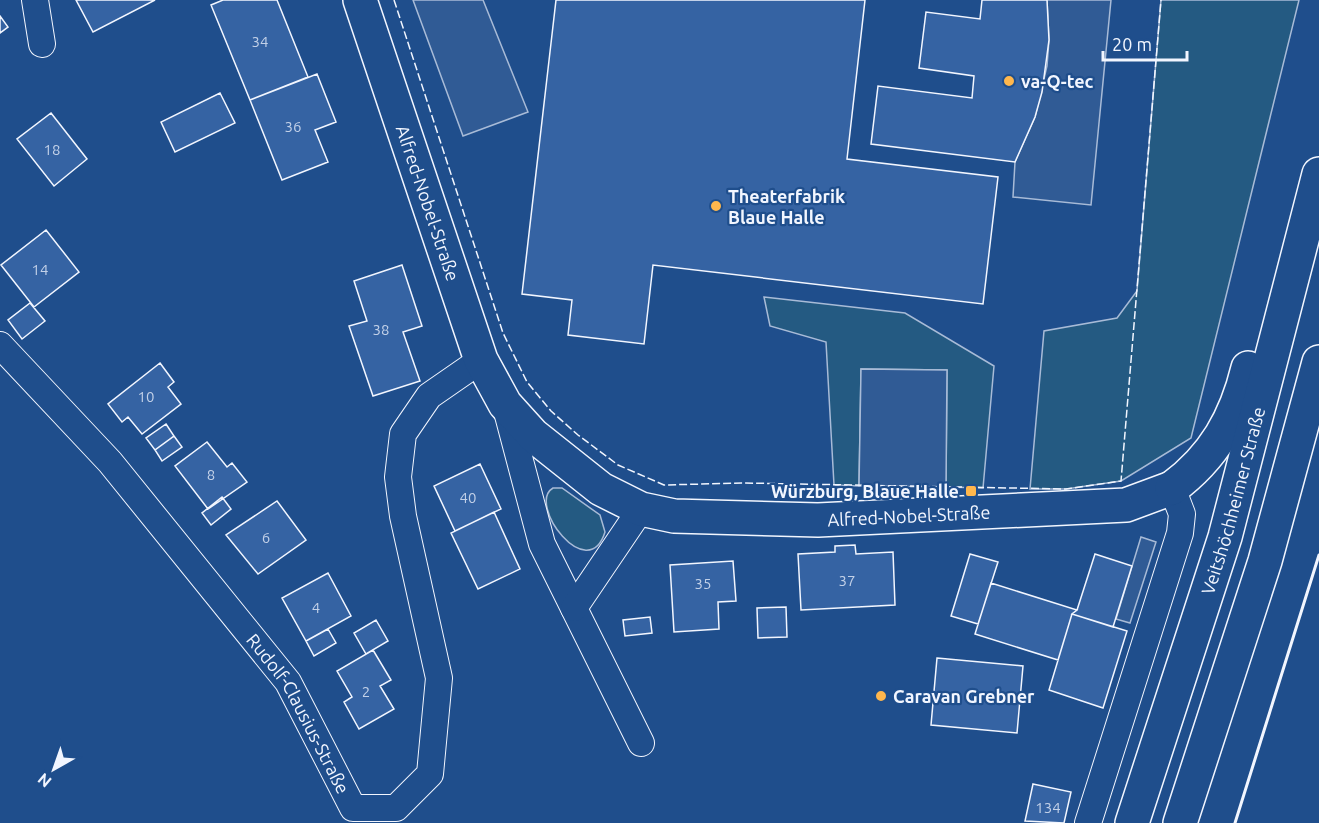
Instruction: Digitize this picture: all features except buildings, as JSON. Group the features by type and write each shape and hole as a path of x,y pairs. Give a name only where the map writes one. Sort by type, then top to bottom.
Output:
{"main road":[{"name":"Alfred-Nobel-Straße","path":"360,0 481,360 505,404 533,435 601,489 641,509 674,516 818,520 1126,505 1172,488 1204,461 1222,436 1240,401 1263,306 1291,287"},
{"name":"Veitshöchheimer Straße","path":"1132,823 1225,537 1316,188"},
{"path":"1180,823 1265,561 1317,369"}],"street":[{"path":"35,0 42,44"},
{"name":"Rudolf-Clausius-Straße","path":"0,345 110,462 288,682 353,808 396,808 430,774 439,678 403,516 398,477 403,434 429,396 481,360"},
{"name":"Alfred-Nobel-Straße","path":"505,404 542,544 641,742"},
{"path":"1088,823 1180,533 1182,514 1172,488"},
{"path":"574,608 641,509"}],"shaded area":[{"path":"413,0 483,0 528,112 463,136"},
{"path":"1047,0 1111,0 1091,205 1013,197 1015,162 1035,117 1047,66 1049,40"},
{"path":"1161,0 1299,0 1191,438 1121,481 1066,489 1030,489 1044,331 1117,318 1137,291"},
{"path":"764,297 905,313 994,366 983,488 946,487 947,370 861,369 859,486 834,485 826,342 770,326"},
{"path":"861,369 947,370 946,487 859,486"},
{"path":"553,488 562,488 600,515 605,532 597,546 586,550 574,546 562,536 547,509 547,497"},
{"path":"1141,537 1156,542 1130,623 1116,619"}],"fence":[{"path":"394,0 503,333 527,382 551,411 618,465 664,485 744,483 1066,489 1121,481 1161,0"}],"wall":[{"path":"1235,823 1319,555"}],"place":[{"name":"va-Q-tec","path":"1009,81"},
{"name":"Theaterfabrik Blaue Halle","path":"716,206"},
{"name":"Würzburg, Blaue Halle","path":"971,491"},
{"name":"Caravan Grebner","path":"881,696"}]}
